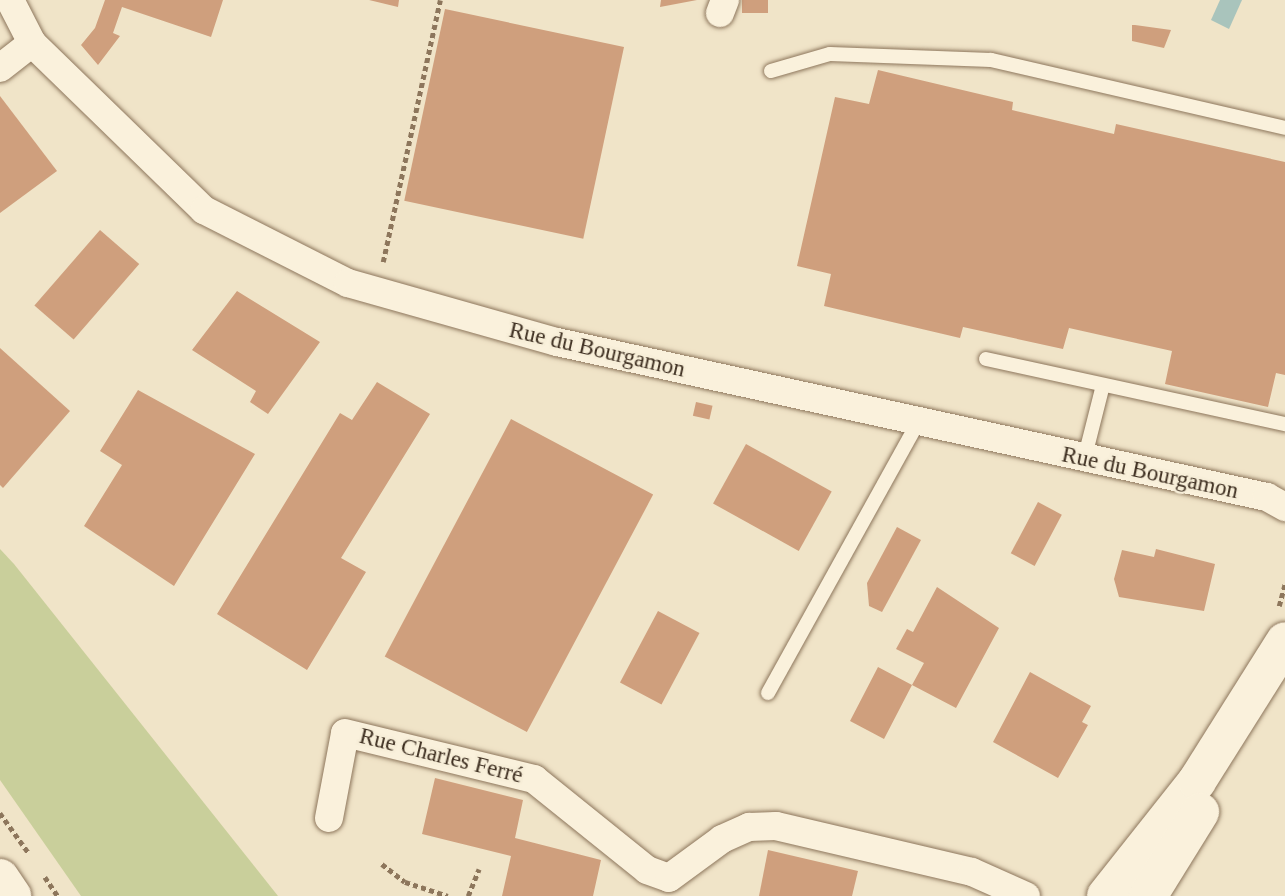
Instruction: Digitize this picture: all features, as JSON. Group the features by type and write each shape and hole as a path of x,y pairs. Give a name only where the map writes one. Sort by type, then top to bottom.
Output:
{"main road":[{"path":"1106,896 1197,781 1285,641"},
{"path":"1148,896 1285,677"}],"street":[{"name":"Rue du Bourgamon","path":"10,0 32,43 204,210 370,292 556,342 917,425 1267,497 1285,507"},
{"path":"0,68 32,43"},
{"name":"Rue Charles Ferré","path":"329,818 345,733 534,779 647,870 669,878 722,839 749,827 776,826 972,872 1026,896"}],"lane":[{"path":"771,71 830,54 991,60 1285,128"},
{"path":"986,359 1285,424"},
{"path":"1084,460 1103,385"},
{"path":"768,693 917,425"}],"path":[{"path":"370,292 387,253 440,0"},
{"path":"382,864 405,881 448,896"},
{"path":"468,896 479,869"}],"green space":[{"path":"0,549 278,896 81,896 0,780"}],"water":[{"path":"1220,0 1242,0 1229,29 1211,20"}],"building":[{"path":"105,0 223,0 211,37 122,7 113,33 120,36 98,65 81,45 95,28"},
{"path":"369,0 399,0 398,7"},
{"path":"661,0 697,0 660,7"},
{"path":"742,0 768,0 768,13 742,13"},
{"path":"445,9 624,47 583,239 404,201"},
{"path":"1132,25 1171,30 1164,48 1132,41"},
{"path":"878,70 1013,102 1012,110 1114,134 1116,124 1285,162 1285,375 1276,373 1268,407 1165,384 1172,351 1069,328 1063,349 963,327 960,338 824,306 831,274 797,266 835,97 869,104"},
{"path":"0,96 57,171 0,213"},
{"path":"100,230 139,264 74,340 34,305"},
{"path":"237,291 320,342 268,414 250,402 256,391 192,350"},
{"path":"0,348 70,411 3,488 0,485"},
{"path":"377,382 430,414 341,558 366,572 307,670 217,614 340,413 352,420"},
{"path":"138,390 255,454 174,586 84,526 122,465 100,451"},
{"path":"696,402 713,406 709,419 693,416"},
{"path":"511,419 653,495 527,732 385,657"},
{"path":"746,444 832,492 799,551 713,503"},
{"path":"1038,502 1062,515 1035,566 1011,553"},
{"path":"897,527 921,540 882,612 869,606 867,583"},
{"path":"1156,549 1215,564 1204,611 1119,597 1114,579 1122,550 1154,557"},
{"path":"937,587 999,628 956,708 912,685 924,663 896,649 907,629 913,632"},
{"path":"658,611 699,633 661,705 620,683"},
{"path":"878,667 912,685 884,739 850,721"},
{"path":"1030,672 1091,706 1082,722 1088,725 1058,778 993,742"},
{"path":"435,778 523,800 515,838 601,860 593,896 502,896 511,856 422,834"},
{"path":"768,850 858,871 852,896 759,896"}]}
